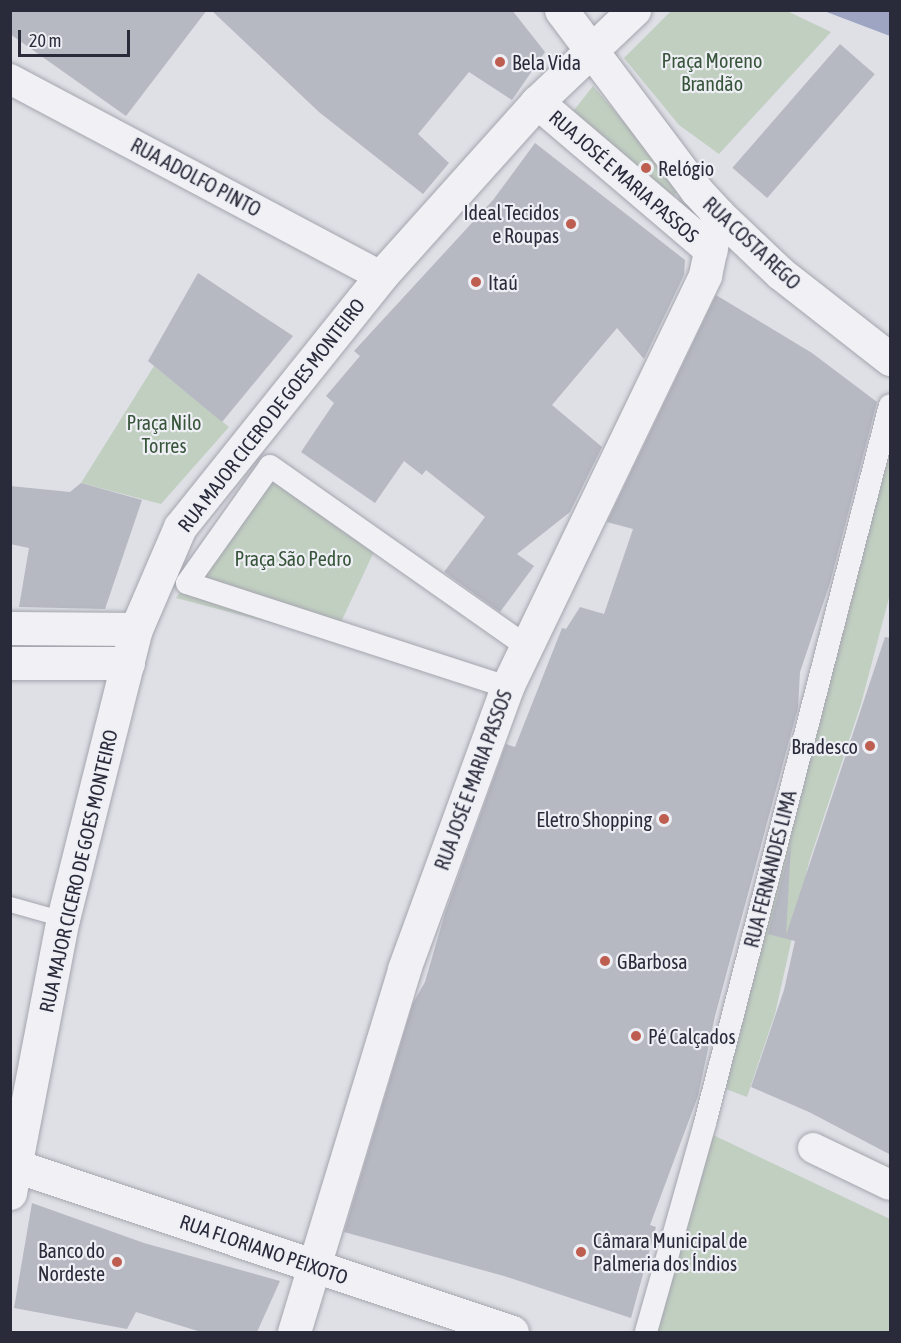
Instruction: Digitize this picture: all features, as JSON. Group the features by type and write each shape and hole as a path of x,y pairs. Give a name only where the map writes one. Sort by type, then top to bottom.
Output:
{"street":[{"name":"RUA COSTA REGO","path":"561,10 696,190 718,214 780,273 891,359"},
{"name":"RUA MAJOR CICERO DE GOES MONTEIRO","path":"12,1175 63,919 136,629 180,526 381,276 537,102 634,10"},
{"name":"RUA ADOLFO PINTO","path":"10,79 381,276"},
{"name":"RUA JOSÉ E MARIA PASSOS","path":"537,102 711,250"},
{"name":"RUA JOSÉ E MARIA PASSOS","path":"294,1332 404,969 507,687 705,275 718,214"},
{"name":"RUA FERNANDES LIMA","path":"646,1332 705,1123 891,405"},
{"path":"507,687 187,583 270,466 526,646"},
{"path":"10,628 136,629"},
{"path":"10,663 128,663"},
{"path":"813,1148 891,1185"},
{"name":"RUA FLORIANO PEIXOTO","path":"12,1175 314,1266 512,1332"}],"lane":[{"path":"10,904 63,919"}],"green space":[{"name":"Praça Moreno Brandão","path":"671,11 787,11 831,32 719,154 679,125 624,58"},
{"path":"593,86 681,188 666,204 568,118"},
{"name":"Praça Nilo Torres","path":"154,366 229,427 161,504 81,483"},
{"path":"890,417 890,594 861,704 809,862 775,1014 747,1097 718,1086"},
{"name":"Praça São Pedro","path":"277,457 379,541 333,639 176,598"},
{"path":"709,1133 890,1219 890,1332 655,1332"}],"water":[{"path":"824,11 890,11 890,36"}],"building":[{"path":"10,10 207,10 126,116 10,34"},
{"path":"211,10 512,10 545,52 512,100 469,72 418,134 449,163 423,194 319,112"},
{"path":"840,44 875,74 767,198 732,168"},
{"path":"535,143 685,260 684,275 644,359 617,328 552,405 602,447 570,512 517,554 534,566 500,612 444,572 485,517 426,470 422,475 404,461 375,503 301,452 334,403 326,396 360,356 354,351 493,200"},
{"path":"198,273 293,336 222,422 148,361"},
{"path":"716,295 812,353 877,402 830,583 800,672 798,708 715,1016 698,1096 650,1225 656,1227 631,1318 504,1276 344,1232 413,1003 425,982 445,913 506,744 515,747 562,628 566,629 580,607 604,614 633,529 607,522"},
{"path":"81,483 142,500 105,609 19,607 29,548 10,544 10,486 70,492"},
{"path":"885,637 891,638 891,1155 809,1112 751,1087 784,990 795,941 768,934 791,844 786,935"},
{"name":"Banco do Nordeste","path":"32,1203 144,1243 280,1281 257,1332 201,1332 136,1312 127,1329 14,1308"}],"place":[{"name":"Bela Vida","path":"500,62"},
{"name":"Relógio","path":"646,168"},
{"name":"Ideal Tecidos e Roupas","path":"571,224"},
{"name":"Itaú","path":"476,282"},
{"name":"Bradesco","path":"870,746"},
{"name":"Eletro Shopping","path":"664,819"},
{"name":"GBarbosa","path":"605,961"},
{"name":"Pé Calçados","path":"636,1036"},
{"name":"Câmara Municipal de Palmeria dos Índios","path":"581,1252"},
{"name":"Banco do Nordeste","path":"117,1262"}]}
